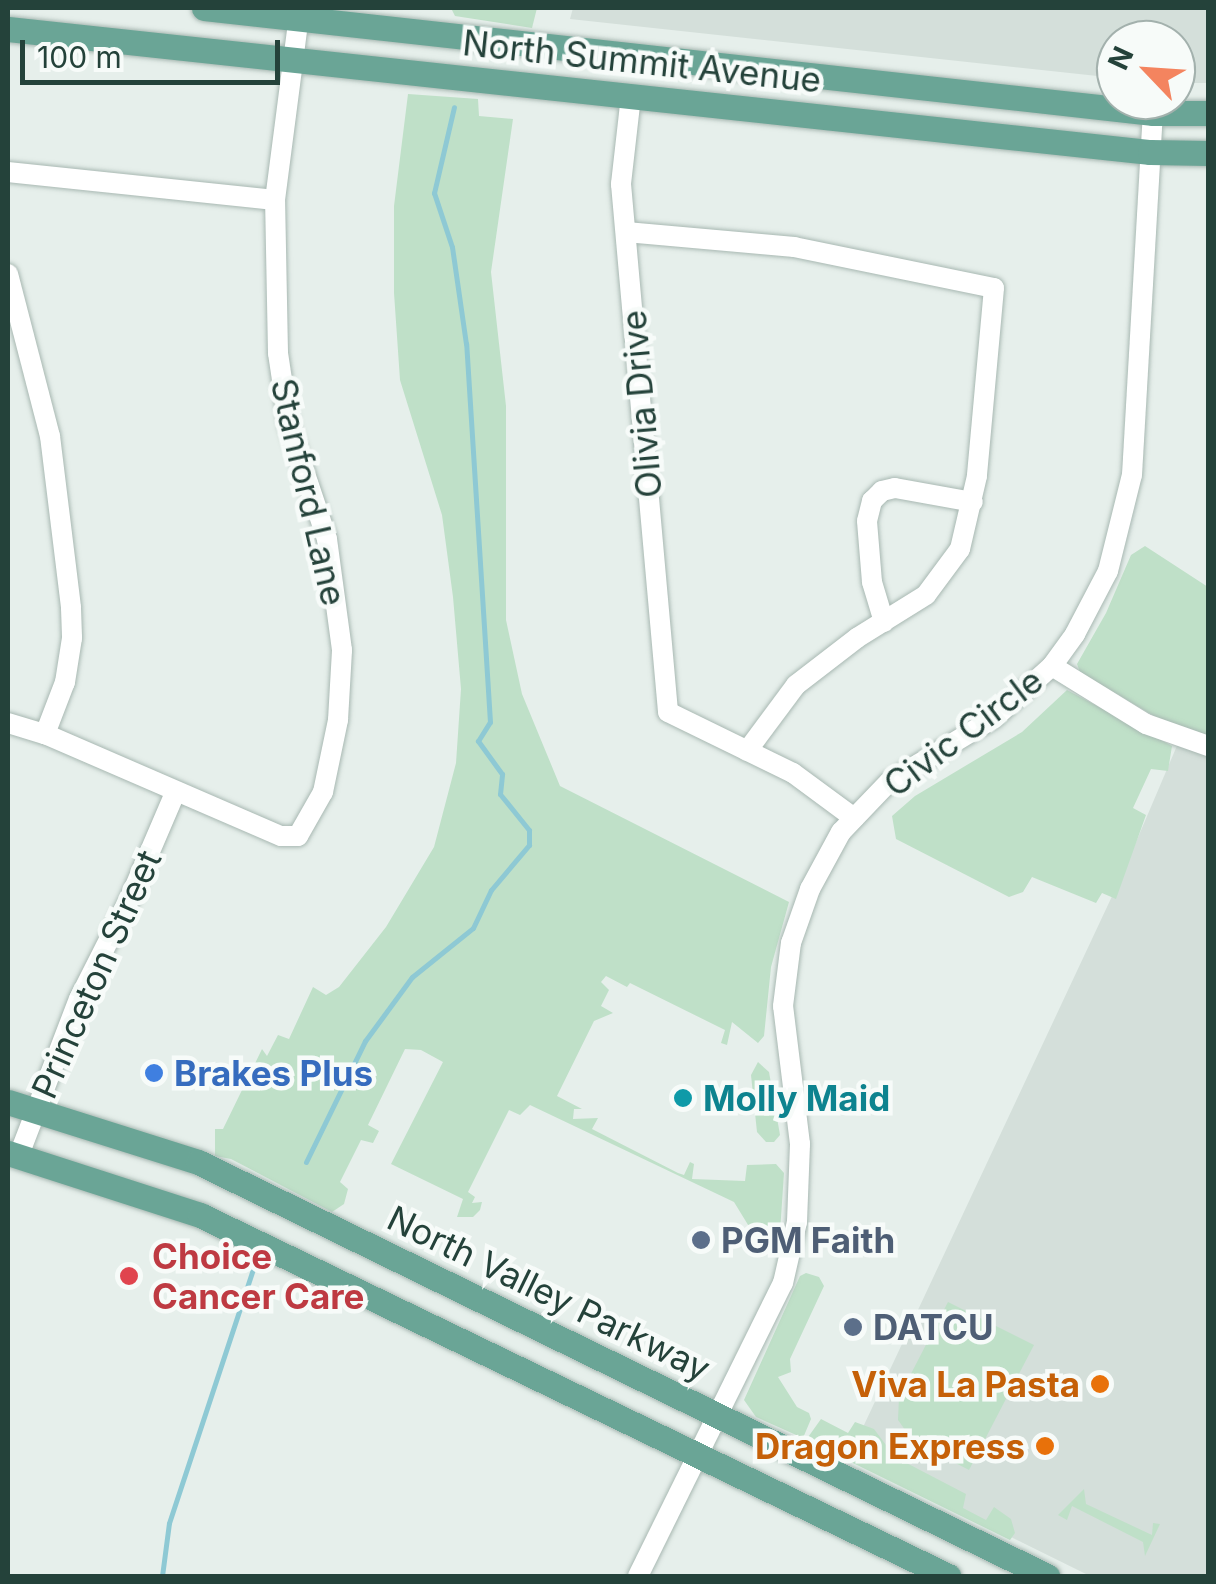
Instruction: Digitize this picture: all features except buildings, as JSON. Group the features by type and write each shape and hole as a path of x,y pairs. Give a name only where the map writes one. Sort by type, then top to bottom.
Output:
{"main road":[{"name":"North Summit Avenue","path":"204,8 297,12 1096,106"},
{"name":"North Summit Avenue","path":"8,29 292,56 1150,152 1208,154"},
{"path":"612,52 631,96"},
{"name":"North Valley Parkway","path":"8,1102 198,1162 718,1416 1011,1569 1047,1576"},
{"path":"13,1154 200,1215 948,1576"}],"street":[{"name":"Stanford Lane","path":"175,793 282,836 298,836 324,792 333,755 342,650 326,539 290,426 278,354 275,200 297,12"},
{"name":"Olivia Drive","path":"631,96 622,164 626,232 668,712 747,750"},
{"name":"Civic Circle","path":"638,1576 783,1283 797,1222 800,1144 783,1006 792,943 810,888 841,832 889,782 994,718 1052,666 1075,634 1108,571 1132,474 1153,120"},
{"path":"8,172 275,200"},
{"path":"626,232 794,247 994,288 973,502 960,549 941,578 911,607 796,685 747,750 813,785 854,818"},
{"path":"8,274 50,436 71,608 72,638 65,682 45,734"},
{"path":"884,622 872,582 867,521 872,501 882,491 895,488 973,502"},
{"name":"Civic Circle","path":"1052,666 1146,724 1208,746"},
{"path":"8,723 45,734 175,793"},
{"name":"Princeton Street","path":"13,1154 36,1110 79,999 130,898 175,793"}],"shaded area":[{"path":"573,8 1208,8 1208,83 1196,83 1196,20 1096,20 1096,76 570,19"},
{"path":"1179,741 1208,754 1208,1576 1090,1576 849,1457 1122,875"}],"green space":[{"path":"451,8 537,8 532,28 455,16"},
{"path":"408,94 478,99 479,116 513,119 491,272 506,406 506,620 522,694 560,786 789,902 771,967 764,1036 758,1043 732,1022 727,1045 721,1043 725,1030 630,983 627,987 606,976 601,982 609,990 601,1006 613,1013 594,1021 557,1096 582,1109 574,1109 573,1119 598,1118 592,1129 678,1173 684,1175 690,1162 694,1164 692,1179 745,1181 747,1165 776,1164 784,1173 780,1232 772,1241 753,1233 734,1202 530,1105 520,1115 509,1110 468,1192 475,1197 472,1203 482,1202 480,1210 473,1217 457,1217 463,1199 391,1164 443,1062 421,1050 405,1049 368,1125 379,1131 373,1143 361,1140 340,1182 348,1189 344,1204 332,1212 231,1159 215,1156 215,1129 223,1129 262,1049 267,1056 278,1035 289,1039 313,987 326,995 339,987 386,927 434,847 456,763 461,689 442,515 400,380 394,206"},
{"path":"1145,546 1208,587 1208,736 1164,722 1080,672 1077,664 1106,613 1131,555"},
{"path":"1067,690 1172,746 1168,771 1151,769 1133,808 1146,815 1116,899 1102,893 1096,903 1032,877 1023,892 1009,897 896,839 892,816 915,796 1022,732"},
{"path":"758,1062 769,1072 780,1135 774,1142 766,1142 757,1132 751,1075"},
{"path":"806,1273 819,1277 824,1286 790,1359 791,1372 778,1377 797,1407 809,1413 811,1419 803,1438 756,1417 744,1400 800,1276"},
{"path":"948,1302 1034,1345 969,1470 913,1441 898,1420 899,1397"},
{"path":"821,1419 848,1433 855,1422 874,1429 895,1457 966,1494 963,1508 986,1520 994,1507 1011,1519 1015,1533 1010,1540 806,1440"},
{"path":"1084,1489 1086,1504 1152,1535 1153,1523 1160,1524 1145,1556 1143,1542 1072,1506 1067,1520 1058,1515"}],"waterway":[{"path":"306,1162 365,1041 412,977 473,928 491,890 529,845 529,830 500,794 502,774 478,741 490,722 466,344 452,247 434,193 454,107"},
{"path":"162,1576 169,1523 254,1266"}],"place":[{"name":"Brakes Plus","path":"154,1073"},
{"name":"Molly Maid","path":"683,1098"},
{"name":"PGM Faith","path":"701,1240"},
{"name":"Choice Cancer Care","path":"129,1276"},
{"name":"DATCU","path":"853,1327"},
{"name":"Viva La Pasta","path":"1100,1384"},
{"name":"Dragon Express","path":"1045,1446"}]}
